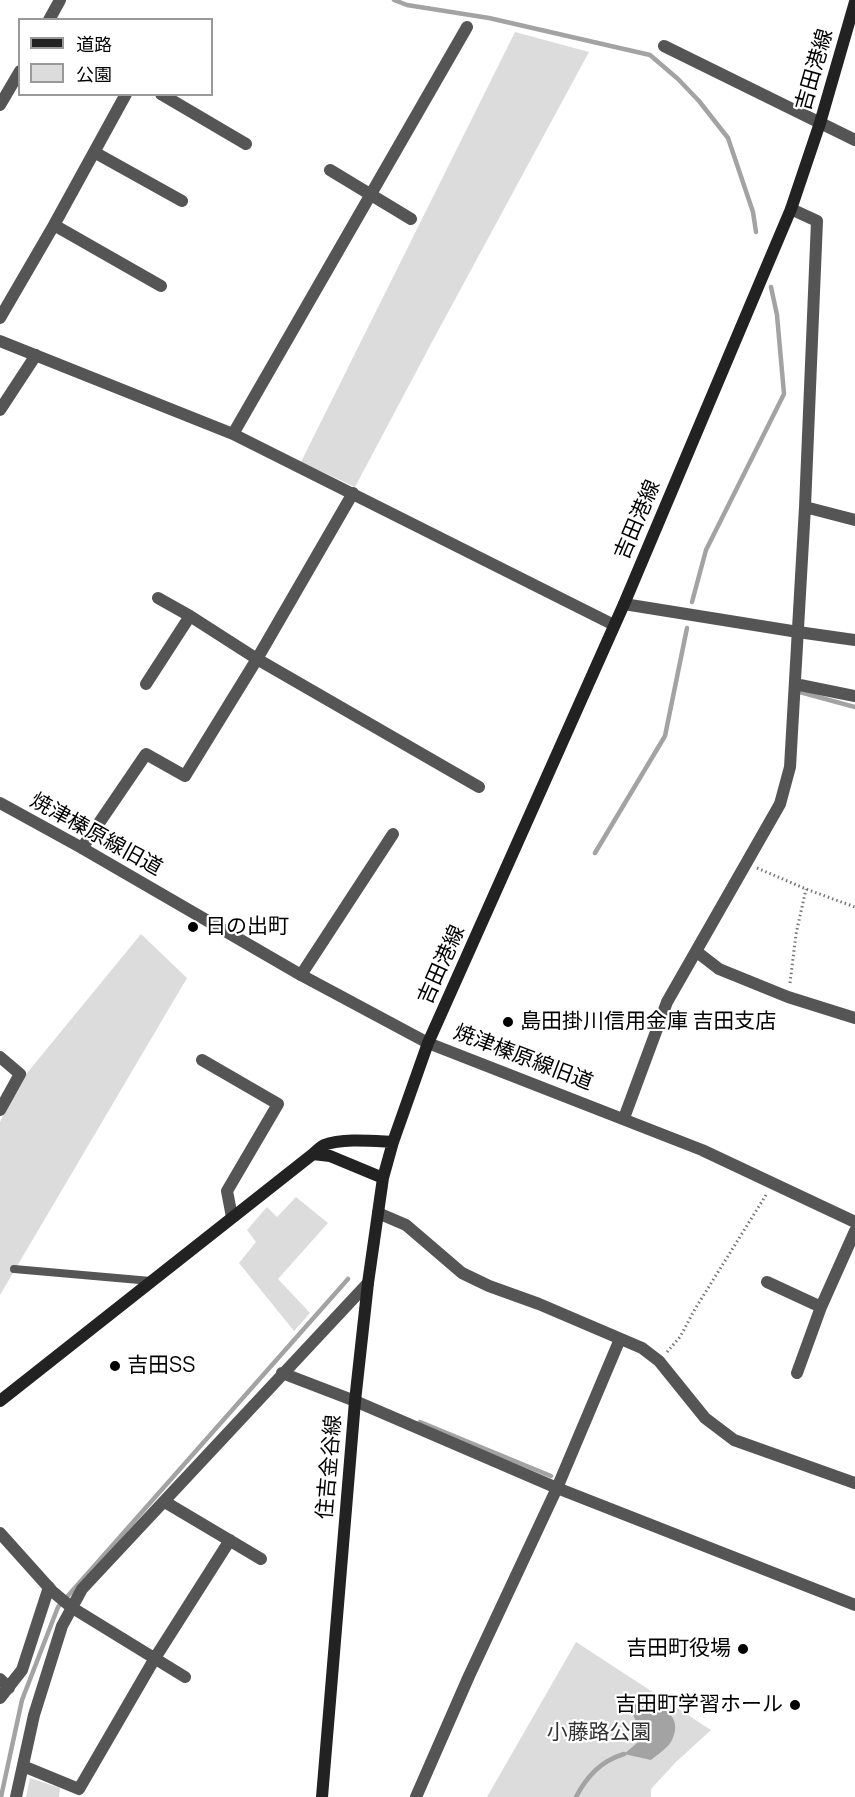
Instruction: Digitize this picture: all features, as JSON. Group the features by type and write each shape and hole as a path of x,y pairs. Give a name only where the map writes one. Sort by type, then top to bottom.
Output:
{"main road":[{"name":"吉田港線","path":"428,1043 624,604 776,247 820,123 855,2"},
{"name":"住吉金谷線","path":"322,1797 355,1401 368,1283 383,1178 393,1142 428,1043"},
{"path":"0,1401 325,1145 336,1142 393,1142"},
{"path":"313,1154 330,1156 383,1178"}],"street":[{"path":"50,18 60,0"},
{"path":"233,434 467,27"},
{"path":"664,46 855,140"},
{"path":"0,105 18,74"},
{"path":"0,318 125,96"},
{"path":"164,96 246,144"},
{"path":"94,152 182,201"},
{"path":"330,170 411,219"},
{"path":"624,1118 667,1002 780,804 790,767 805,507 817,221 791,209"},
{"path":"54,225 161,286"},
{"path":"0,341 233,434 614,625"},
{"path":"0,410 36,356"},
{"path":"82,848 147,754 185,776 257,659 353,493"},
{"path":"805,507 855,520"},
{"path":"158,598 257,659 478,787"},
{"path":"624,604 855,640"},
{"path":"146,684 190,616"},
{"path":"795,684 855,696"},
{"name":"焼津榛原線旧道","path":"0,803 301,975 428,1043 702,1150 855,1222"},
{"path":"301,975 393,834"},
{"path":"697,952 719,969 788,997 855,1017"},
{"path":"0,1057 20,1074 0,1110"},
{"path":"202,1060 278,1104 226,1191 232,1217"},
{"path":"378,1214 406,1225 462,1273 642,1348 659,1361 705,1418 734,1440 855,1483"},
{"path":"797,1373 821,1307 855,1231"},
{"path":"767,1282 821,1307"},
{"path":"16,1797 34,1715 69,1605 368,1283"},
{"path":"416,1797 469,1676 557,1488 620,1339"},
{"path":"282,1373 355,1401 557,1488 855,1605"},
{"path":"165,1502 261,1559"},
{"path":"0,1533 51,1589 69,1605 184,1677"},
{"path":"23,1766 79,1790 155,1658 230,1540"},
{"path":"0,1698 4,1683 22,1670 51,1589"}],"lane":[{"path":"14,1269 151,1281"}],"path":[{"path":"747,863 806,889 855,907"},
{"path":"788,997 796,934 806,889"},
{"path":"659,1361 680,1337 694,1309 773,1183"}],"green space":[{"path":"515,32 589,52 355,487 301,462"},
{"path":"141,934 187,978 0,1295 0,1122 18,1084"},
{"path":"296,1197 328,1223 278,1279 310,1313 294,1331 239,1263 256,1242 247,1230 267,1207 277,1217"},
{"name":"小藤路公園","path":"576,1642 711,1730 651,1789 651,1797 487,1797"},
{"path":"30,1778 60,1788 59,1797 26,1797"}],"shaded area":[{"path":"639,1693 667,1711 675,1723 672,1740 651,1760 624,1754 637,1743 639,1729 632,1712 635,1696"}],"waterway":[{"path":"394,0 407,5 489,18 650,55 699,101 728,138 753,212 756,232"},
{"path":"692,602 706,550 784,394 777,315 771,287"},
{"path":"595,853 665,736 687,628"},
{"path":"796,691 855,707"},
{"path":"1,1797 22,1700 58,1607 348,1279"},
{"path":"420,1422 551,1476"},
{"path":"576,1797 596,1770 608,1761 624,1754"}],"place":[{"name":"日の出町","path":"193,927"},
{"name":"島田掛川信用金庫 吉田支店","path":"508,1022"},
{"name":"吉田SS","path":"115,1366"},
{"name":"吉田町役場","path":"743,1649"},
{"name":"吉田町学習ホール","path":"795,1705"}]}
